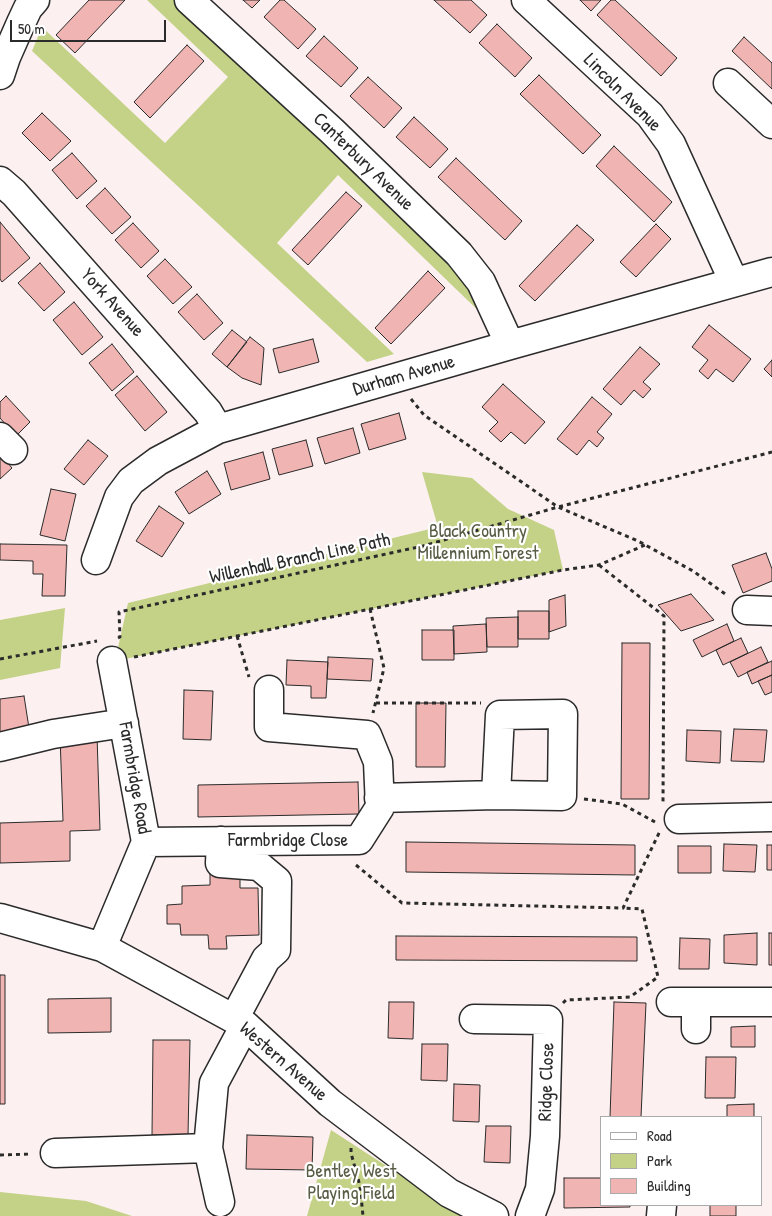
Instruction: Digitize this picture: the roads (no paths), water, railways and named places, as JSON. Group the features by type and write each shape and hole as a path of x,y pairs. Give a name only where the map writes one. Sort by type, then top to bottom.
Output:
{"street":[{"path":"0,75 6,57 10,19 28,8 35,0"},
{"name":"Canterbury Avenue","path":"189,0 332,130 459,254 481,282 510,345"},
{"name":"Lincoln Avenue","path":"526,0 650,115 671,144 734,282"},
{"path":"728,83 772,124"},
{"name":"York Avenue","path":"0,181 14,193 208,412 218,429"},
{"name":"Durham Avenue","path":"96,560 119,497 131,481 158,461 218,429 772,272"},
{"name":"Farmbridge Road","path":"102,947 146,842 110,653"},
{"name":"Farmbridge Close","path":"146,842 360,840 380,806 378,762 367,735 268,727 269,690"},
{"path":"379,798 496,795 562,796 563,714 500,715 496,795"},
{"path":"0,747 53,734 124,723"},
{"path":"671,822 772,817"},
{"path":"220,1202 208,1148 214,1083 266,959 276,950 276,882 259,866 220,863 221,841"},
{"name":"Western Avenue","path":"0,918 102,947 239,1022 330,1103 449,1192 494,1216"},
{"path":"696,1029 684,1002 772,1002"},
{"name":"Ridge Close","path":"474,1019 548,1020 545,1136 540,1189 530,1216"},
{"path":"56,1154 208,1148"}],"park label":[{"name":"Black Country Millennium Forest","path":"478,543"},
{"name":"Bentley West Playing Field","path":"351,1183"}]}
